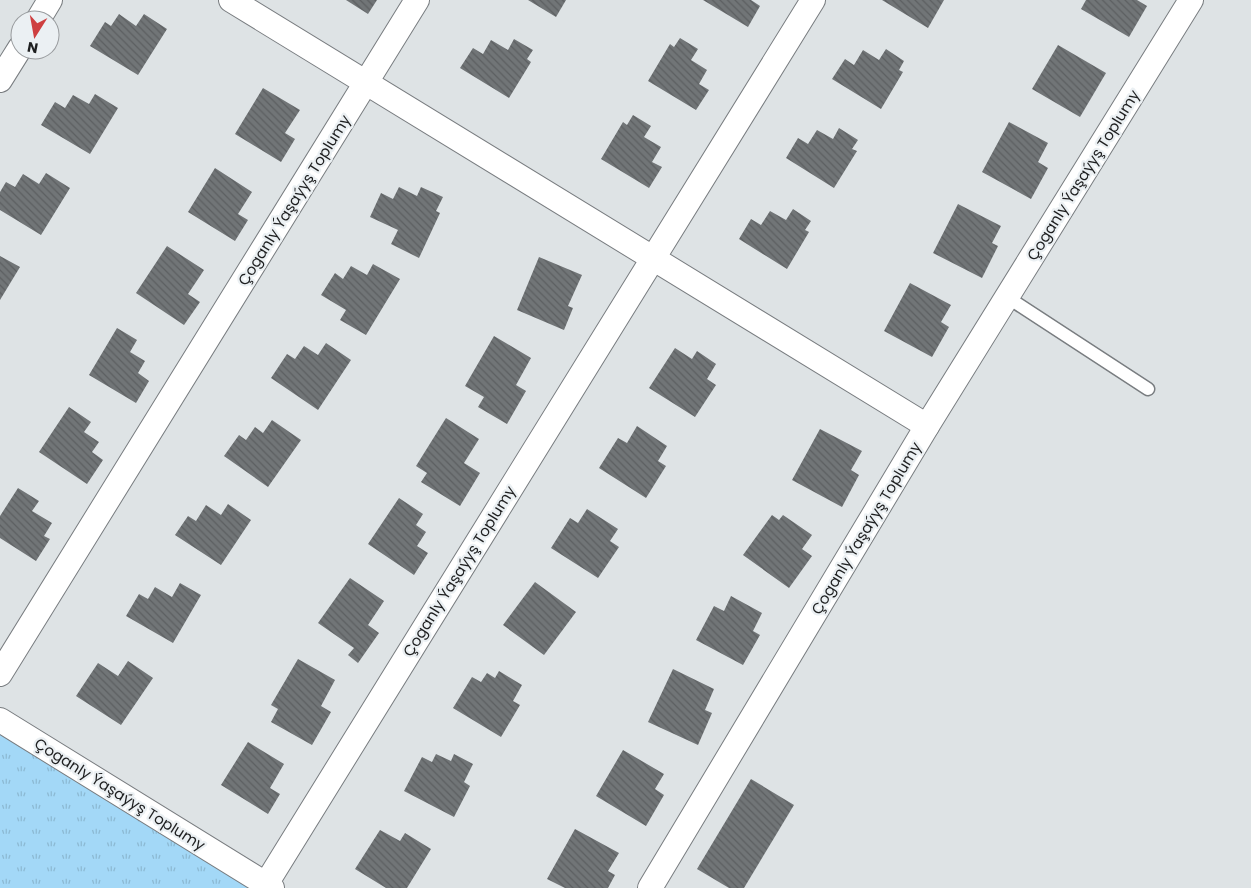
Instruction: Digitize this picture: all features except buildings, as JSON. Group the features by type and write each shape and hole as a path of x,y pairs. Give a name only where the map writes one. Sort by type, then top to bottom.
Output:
{"street":[{"name":"Çoganly Ýaşaýyş Toplumy","path":"231,0 927,426"},
{"name":"Çoganly Ýaşaýyş Toplumy","path":"0,674 417,0"},
{"name":"Çoganly Ýaşaýyş Toplumy","path":"0,720 269,886 813,0"},
{"name":"Çoganly Ýaşaýyş Toplumy","path":"650,888 927,426 1191,0"},
{"path":"0,80 12,60"}],"lane":[{"path":"1006,297 1148,389"}],"green space":[{"path":"0,729 258,888 0,888"}]}
